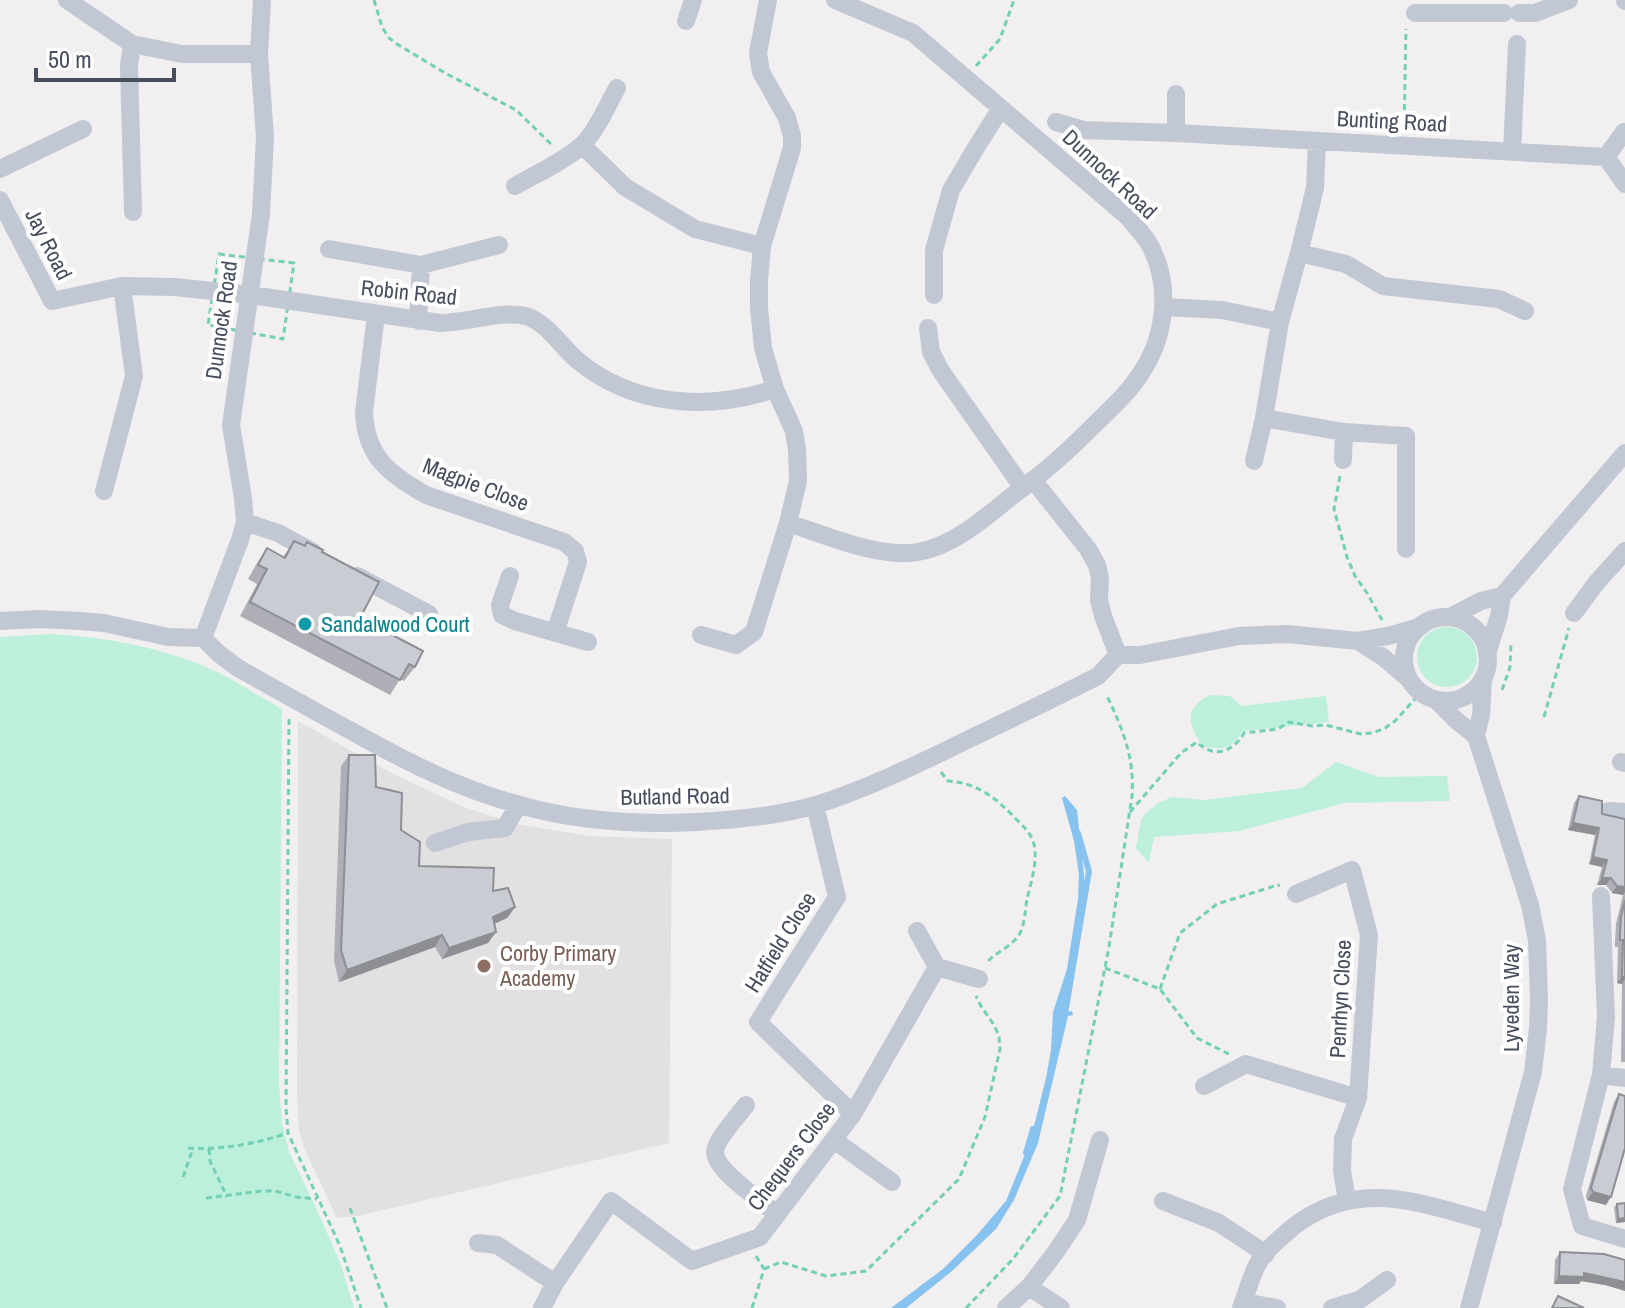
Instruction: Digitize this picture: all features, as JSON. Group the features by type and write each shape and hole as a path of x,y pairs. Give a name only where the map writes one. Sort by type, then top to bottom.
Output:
{"street":[{"path":"67,0 132,44 182,54 259,54"},
{"name":"Dunnock Road","path":"203,638 245,522 231,425 261,214 265,137 259,54 262,0"},
{"path":"686,21 693,0"},
{"path":"701,635 736,645 754,632 798,481 794,431 775,389 761,329 759,281 762,246 792,148 787,118 761,72 760,42 768,0"},
{"name":"Dunnock Road","path":"788,523 884,553 916,553 944,546 1061,458 1124,395 1144,368 1158,337 1164,307 1157,264 1148,242 1129,218 913,33 835,0"},
{"path":"1415,12 1535,13 1569,0"},
{"path":"132,44 129,66 133,212"},
{"path":"1512,152 1517,44"},
{"path":"515,186 582,145 617,88"},
{"path":"1176,94 1176,133"},
{"path":"934,295 934,250 951,190 1001,108"},
{"name":"Bunting Road","path":"1056,122 1083,130 1606,157"},
{"path":"0,169 83,129"},
{"path":"1624,132 1606,157 1625,184"},
{"path":"1254,461 1280,322 1315,188 1317,141"},
{"path":"582,145 625,187 695,229 762,246"},
{"name":"Jay Road","path":"0,200 52,301 122,286 174,287 251,295"},
{"path":"329,249 421,265 499,245"},
{"path":"1299,253 1346,264 1383,286 1499,299 1525,311"},
{"path":"418,321 421,265"},
{"path":"104,491 134,376 122,286"},
{"name":"Robin Road","path":"251,295 418,321 457,323 501,315 525,316 542,326 594,373 634,391 679,402 730,401 775,389"},
{"path":"1164,307 1222,310 1280,322"},
{"name":"Magpie Close","path":"376,315 364,412 365,429 372,451 393,473 426,495 564,542 575,551 578,562 555,633"},
{"path":"928,328 931,352 941,371 1028,484 1088,549 1097,565 1099,600 1118,655 1140,655 1265,634 1358,641 1420,627"},
{"path":"1264,418 1344,432 1406,436 1406,549"},
{"path":"1343,460 1344,432"},
{"path":"1487,654 1502,596 1625,453"},
{"path":"245,522 278,533 429,614"},
{"path":"1574,613 1597,582 1622,560"},
{"path":"510,576 500,611 502,615 588,642"},
{"path":"1450,617 1481,601 1502,596"},
{"path":"1410,680 1404,655 1408,642 1420,627 1437,618 1450,617 1474,627 1482,637 1487,654 1488,663 1483,678 1468,695 1455,700 1435,699"},
{"path":"0,621 39,619 104,623 168,637 203,638"},
{"name":"Butland Road","path":"203,638 238,668 294,700 430,773 487,796 562,815 664,824 727,821 815,805 872,784 1098,676 1118,655"},
{"path":"1358,641 1383,657 1476,736"},
{"name":"Lyveden Way","path":"1469,1308 1533,1072 1538,1028 1537,940 1530,905 1476,736 1481,715 1483,678"},
{"path":"435,843 468,832 505,828 518,805"},
{"name":"Hatfield Close","path":"815,805 837,897 758,1022 853,1114"},
{"name":"Penrhyn Close","path":"1296,894 1352,870 1369,935 1358,1098 1343,1139 1342,1171 1347,1200"},
{"path":"1601,896 1606,1017 1601,1075 1572,1189 1582,1226 1625,1239"},
{"path":"917,931 937,967 979,979"},
{"name":"Chequers Close","path":"542,1308 555,1283 611,1201 692,1261 760,1237 853,1114 937,967"},
{"path":"1204,1086 1246,1064"},
{"name":"Penrhyn Close","path":"1246,1064 1358,1098"},
{"path":"1601,1075 1625,1078"},
{"path":"746,1105 718,1142 715,1152 717,1160 724,1171 777,1214"},
{"path":"834,1140 892,1182"},
{"path":"1006,1308 1029,1287 1077,1220 1100,1140"},
{"path":"1277,1308 1242,1305 1256,1266 1274,1242 1306,1217 1326,1207 1347,1200 1374,1197 1398,1199 1493,1223"},
{"path":"1163,1201 1219,1223 1266,1254"},
{"path":"478,1243 497,1245 555,1283"},
{"path":"1332,1308 1361,1299 1387,1280"},
{"path":"1029,1287 1061,1308"}],"path":[{"path":"374,0 382,27 389,38 445,73 516,110 564,157"},
{"path":"965,77 1000,39 1014,0"},
{"path":"1404,145 1406,27 1415,12"},
{"path":"1343,460 1334,509 1355,576 1385,626"},
{"path":"1544,717 1574,613"},
{"path":"966,1308 1013,1259 1060,1196 1104,967 1134,779 1121,724 1098,676"},
{"path":"294,700 289,710 288,1133 340,1246 361,1308"},
{"path":"1130,812 1181,753 1197,742 1203,748 1227,751 1237,744 1244,733 1278,729 1289,722 1326,725 1361,734 1373,733 1395,721 1411,704"},
{"path":"764,1269 781,1262 826,1276 866,1271 959,1179 985,1117 1000,1049 999,1036 976,991 986,962 1011,944 1021,932 1035,862 1034,843 1029,833 998,800 963,782 948,781 930,758"},
{"path":"1160,989 1180,933 1217,904 1278,885 1296,894"},
{"path":"1104,967 1160,989 1197,1038 1246,1064"},
{"path":"183,1177 190,1148 241,1146 288,1133"},
{"path":"209,1149 210,1161 227,1197"},
{"path":"206,1198 275,1191 319,1199"},
{"path":"350,1208 387,1308"},
{"path":"746,1241 764,1269 752,1308"}],"shaded area":[{"name":"Corby Primary Academy","path":"298,721 393,774 464,807 517,824 590,836 672,839 669,1143 358,1216 337,1218 299,1131"}],"green space":[{"path":"1447,627 1468,636 1477,657 1468,678 1447,687 1426,678 1417,657 1426,636"},
{"path":"50,634 114,641 177,656 217,672 282,709 279,1083 282,1123 289,1152 341,1265 354,1308 0,1308 0,637"},
{"path":"1210,695 1230,696 1241,706 1326,696 1329,722 1243,731 1235,742 1226,747 1203,746 1191,718 1195,706"},
{"path":"1336,762 1379,777 1447,776 1450,801 1344,803 1239,831 1154,837 1149,863 1136,848 1141,820 1158,803 1172,797 1204,800 1302,788"}],"water":[{"path":"1065,796 1077,810 1084,895 1066,1002 1067,1012 1072,1011 1073,1015 1068,1016 1038,1143 1014,1200 996,1229 952,1271 906,1308 891,1308 943,1269 1006,1201 1030,1142 1046,1078 1053,1012 1067,969 1078,899 1079,875 1074,841 1062,798"}],"building":[{"path":"294,541 305,546 307,542 379,582 360,618 423,651 415,667 409,664 400,680 250,602 267,569 258,565 267,548 285,558"},
{"path":"349,755 375,755 376,787 402,793 401,830 420,842 419,866 494,868 493,891 508,888 515,907 493,917 496,932 449,948 442,935 347,970 341,950"},
{"path":"1579,796 1602,801 1602,814 1625,819 1625,887 1617,886 1611,878 1602,878 1607,860 1593,857 1599,828 1573,823"},
{"path":"1625,900 1625,977 1622,977 1623,940 1620,940 1620,934"},
{"path":"1619,1094 1625,1096 1625,1148 1611,1197 1593,1192 1591,1188"},
{"path":"1625,1203 1625,1218 1618,1219 1617,1204"},
{"path":"1560,1252 1604,1254 1625,1260 1625,1282 1584,1273 1584,1277 1559,1276"},
{"path":"1558,1296 1584,1308 1552,1308"}],"waterway":[{"path":"1065,1014 1089,871 1078,833"},
{"path":"1026,1153 1033,1129"}],"place":[{"name":"Sandalwood Court","path":"305,624"},
{"name":"Corby Primary Academy","path":"484,966"}]}
